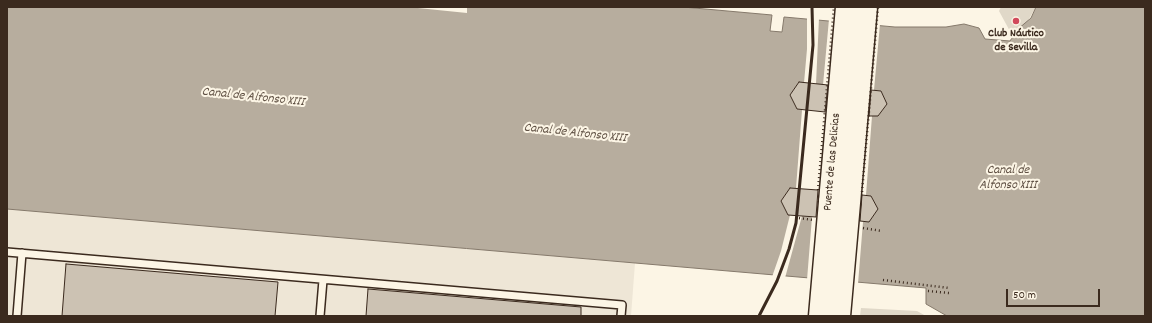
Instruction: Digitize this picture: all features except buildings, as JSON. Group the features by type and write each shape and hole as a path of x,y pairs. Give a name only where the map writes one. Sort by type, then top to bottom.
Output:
{"main road":[{"name":"Puente de las Delicias","path":"820,316 846,7"},
{"name":"Puente de las Delicias","path":"839,316 866,7"}],"lane":[{"path":"7,252 622,305 621,316"},
{"path":"17,316 22,253"},
{"path":"320,316 323,280"}],"path":[{"path":"817,197 834,7"},
{"path":"861,197 878,7"},
{"path":"815,221 816,213"},
{"path":"882,280 950,288"},
{"path":"928,291 949,293"}],"shaded area":[{"name":"Club Náutico de Sevilla","path":"1001,7 1036,7 1026,24 1012,35 999,11"},
{"path":"7,209 635,263 631,316 7,316"},
{"path":"861,308 917,311 926,316 860,316"}],"water":[{"name":"Canal de Alfonso XIII","path":"7,7 683,7 772,15 770,31 782,32 784,17 895,27 946,27 964,24 979,28 985,39 1010,41 1012,38 1011,35 1031,18 1036,7 1145,7 1145,316 947,316 926,304 926,288 7,209"}],"pier":[{"path":"408,7 467,7 467,13"},
{"path":"807,17 819,18 816,84 823,85 829,19 880,24 874,90 881,91 887,104 878,116 872,116 866,195 871,196 878,209 869,222 863,222 858,284 807,280 812,217 802,216 785,278 772,277 781,251 790,215 788,215 781,201 790,188 796,188 802,110 797,109 790,95 799,82 804,83 807,49"}],"railway":[{"path":"759,316 777,281 789,249 796,223 813,45 812,7"}],"place":[{"name":"Club Náutico de Sevilla","path":"1016,21"}]}
